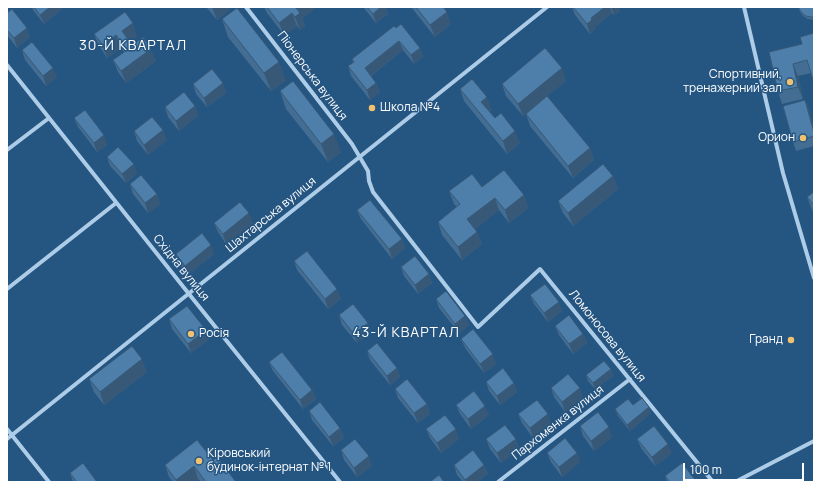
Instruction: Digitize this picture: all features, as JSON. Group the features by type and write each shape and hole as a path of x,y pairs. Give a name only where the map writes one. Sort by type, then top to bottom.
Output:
{"street":[{"name":"Піонерська вулиця","path":"246,7 352,144 368,171 369,182 373,192 478,327"},
{"name":"Шахтарська вулиця","path":"7,440 548,7"},
{"path":"744,7 783,174 814,278"},
{"name":"Східна вулиця","path":"7,64 116,203 340,482"},
{"path":"7,150 49,118"},
{"path":"7,289 116,203"},
{"name":"Ломоносова вулиця","path":"478,327 540,268 713,482"},
{"name":"Пархоменка вулиця","path":"498,482 630,379"},
{"path":"7,429 49,482"},
{"path":"735,482 814,441"}],"building":[{"path":"34,7 50,7 40,15"},
{"path":"267,7 296,7 300,13 295,17 292,13 279,23"},
{"path":"367,7 381,7 373,14"},
{"path":"416,7 443,7 447,12 430,25"},
{"path":"573,7 605,7 591,18 592,20 587,24"},
{"path":"799,7 814,7 814,17 806,16 802,13"},
{"path":"237,8 279,62 264,73 222,19"},
{"path":"12,9 27,28 14,38 7,30 7,13"},
{"path":"125,12 133,23 122,31 132,45 143,37 151,49 121,71 113,60 127,50 116,35 103,45 94,34"},
{"path":"401,24 420,48 411,55 399,41 365,68 376,83 367,90 348,66 354,62 352,59 394,26 396,28"},
{"path":"814,33 814,83 807,60 793,64 798,87 778,91 769,52 802,44 800,37"},
{"path":"32,42 53,68 43,76 22,50"},
{"path":"545,48 562,68 518,104 502,84"},
{"path":"212,69 223,83 204,98 193,84"},
{"path":"472,79 487,97 481,102 495,118 501,113 515,131 503,141 460,89"},
{"path":"293,81 334,134 321,144 280,91"},
{"path":"184,92 195,106 176,121 165,107"},
{"path":"547,96 590,148 568,166 526,114"},
{"name":"Орион","path":"805,100 814,136 793,142 783,106"},
{"path":"85,110 104,135 94,143 74,118"},
{"path":"152,117 163,130 144,145 134,131"},
{"path":"118,147 134,164 122,174 107,157"},
{"path":"603,164 613,176 568,213 558,201"},
{"path":"504,170 524,195 505,210 495,198 467,219 477,232 458,247 438,222 460,204 449,191 472,174 482,187"},
{"path":"141,175 157,194 145,203 130,184"},
{"path":"814,192 814,205 807,197"},
{"path":"370,200 402,239 389,249 357,210"},
{"path":"240,202 249,213 223,234 214,223"},
{"path":"202,233 211,245 185,266 176,254"},
{"path":"307,251 337,289 325,299 294,261"},
{"path":"415,256 429,274 415,285 401,267"},
{"path":"545,284 559,302 544,313 530,295"},
{"path":"446,291 465,316 455,324 436,299"},
{"path":"353,304 368,323 354,334 339,315"},
{"path":"187,306 206,330 188,344 169,319"},
{"path":"569,315 583,334 569,344 555,326"},
{"path":"473,329 493,354 480,364 461,339"},
{"path":"377,343 397,368 387,376 367,351"},
{"path":"132,346 142,359 100,392 89,379"},
{"path":"282,352 312,390 300,400 269,362"},
{"path":"604,361 611,369 593,383 586,375"},
{"path":"503,368 514,383 497,396 486,382"},
{"path":"568,374 580,388 562,402 551,388"},
{"path":"407,379 427,404 414,413 395,389"},
{"path":"474,391 485,406 468,419 456,405"},
{"path":"642,398 649,407 627,425 615,409 628,399 633,405"},
{"path":"537,400 548,414 530,428 518,414"},
{"path":"320,402 340,428 329,437 309,411"},
{"path":"598,412 609,427 591,441 580,426"},
{"path":"445,415 456,429 437,443 426,429"},
{"path":"505,425 516,439 497,453 486,439"},
{"path":"654,426 668,444 652,457 637,439"},
{"path":"565,438 577,453 559,467 547,453"},
{"path":"355,439 369,456 354,468 341,450"},
{"path":"197,440 213,460 217,457 236,482 206,482 194,466 176,480 165,465"},
{"path":"473,450 484,465 465,480 454,465"},
{"path":"83,463 97,482 77,482 70,473"},
{"path":"682,463 696,481 695,482 670,482 665,476"},
{"path":"439,475 444,482 430,482"}],"place":[{"name":"Спортивний, тренажерний зал","path":"790,82"},
{"name":"Школа №4","path":"372,108"},
{"name":"Орион","path":"803,138"},
{"name":"Росія","path":"191,334"},
{"name":"Гранд","path":"791,340"},
{"name":"Кіровський будинок-інтернат № 1","path":"199,461"}],"district":[{"name":"30-Й КВАРТАЛ","path":"133,46"},
{"name":"43-Й КВАРТАЛ","path":"406,333"}]}
